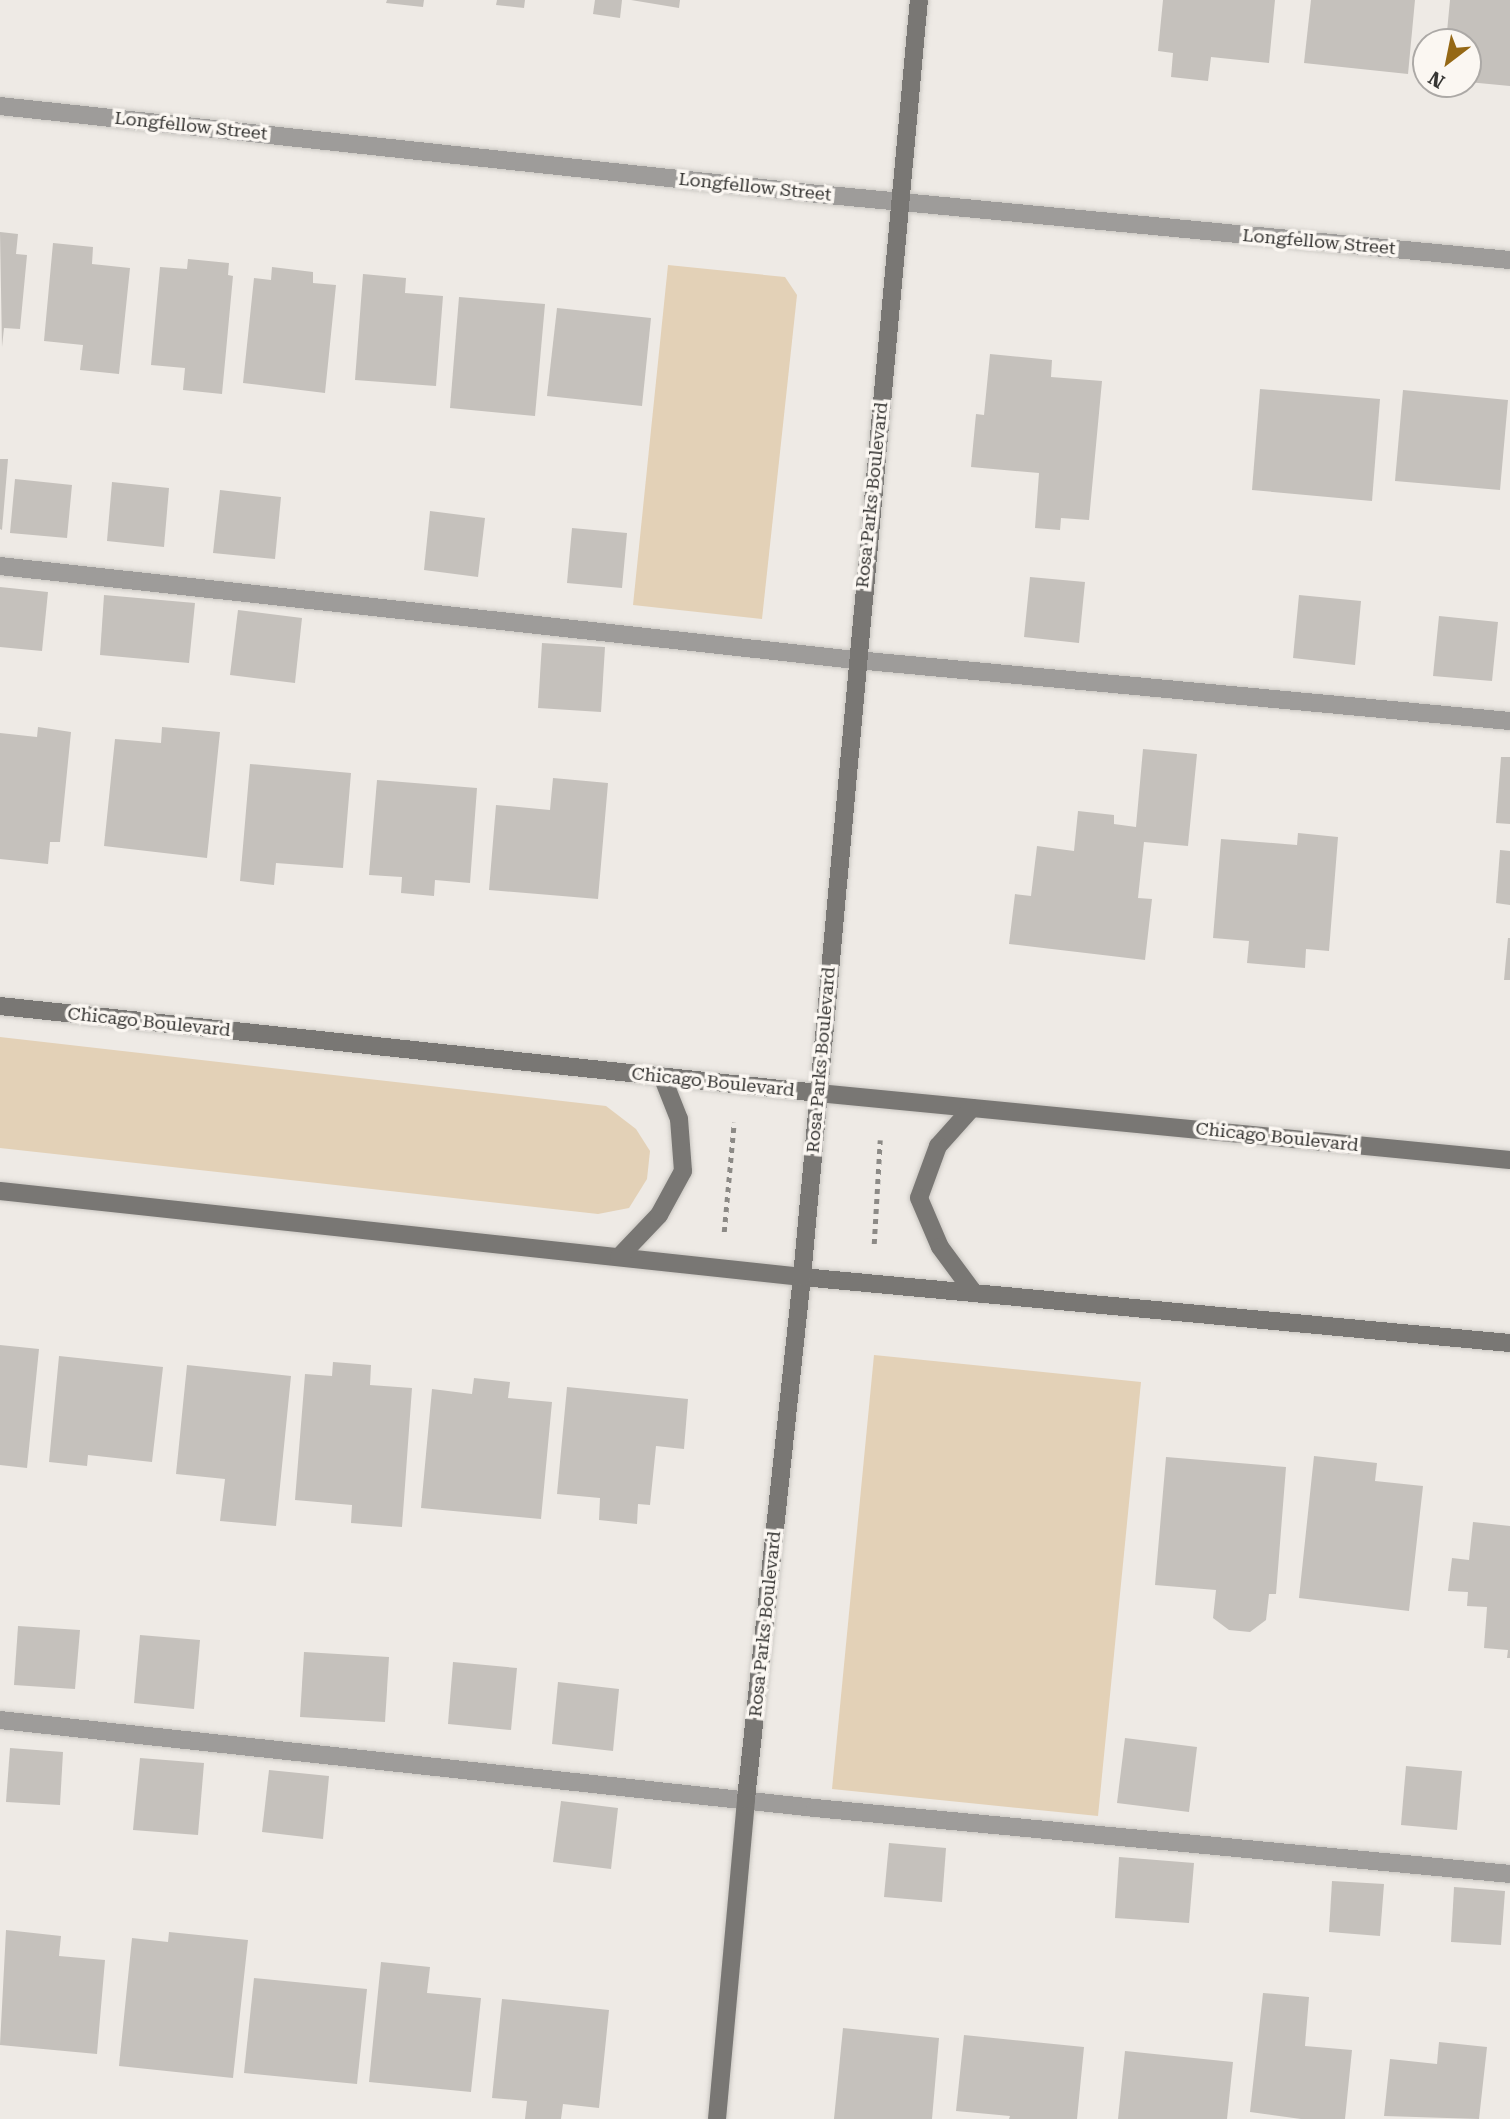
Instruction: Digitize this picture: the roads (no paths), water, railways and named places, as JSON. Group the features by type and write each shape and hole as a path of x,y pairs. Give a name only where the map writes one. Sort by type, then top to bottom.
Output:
{"street":[{"name":"Rosa Parks Boulevard","path":"717,2119 746,1799 802,1277 856,660 919,0"},
{"name":"Longfellow Street","path":"0,106 901,202 1510,260"},
{"path":"0,566 856,660 1510,721"},
{"name":"Chicago Boulevard","path":"0,1006 818,1093 1510,1160"},
{"path":"620,1257 659,1215 683,1171 679,1119 662,1076"},
{"path":"972,1108 937,1146 919,1198 940,1247 974,1293"},
{"path":"0,1191 802,1277 1510,1343"},
{"path":"0,1720 746,1799 1510,1874"}]}
